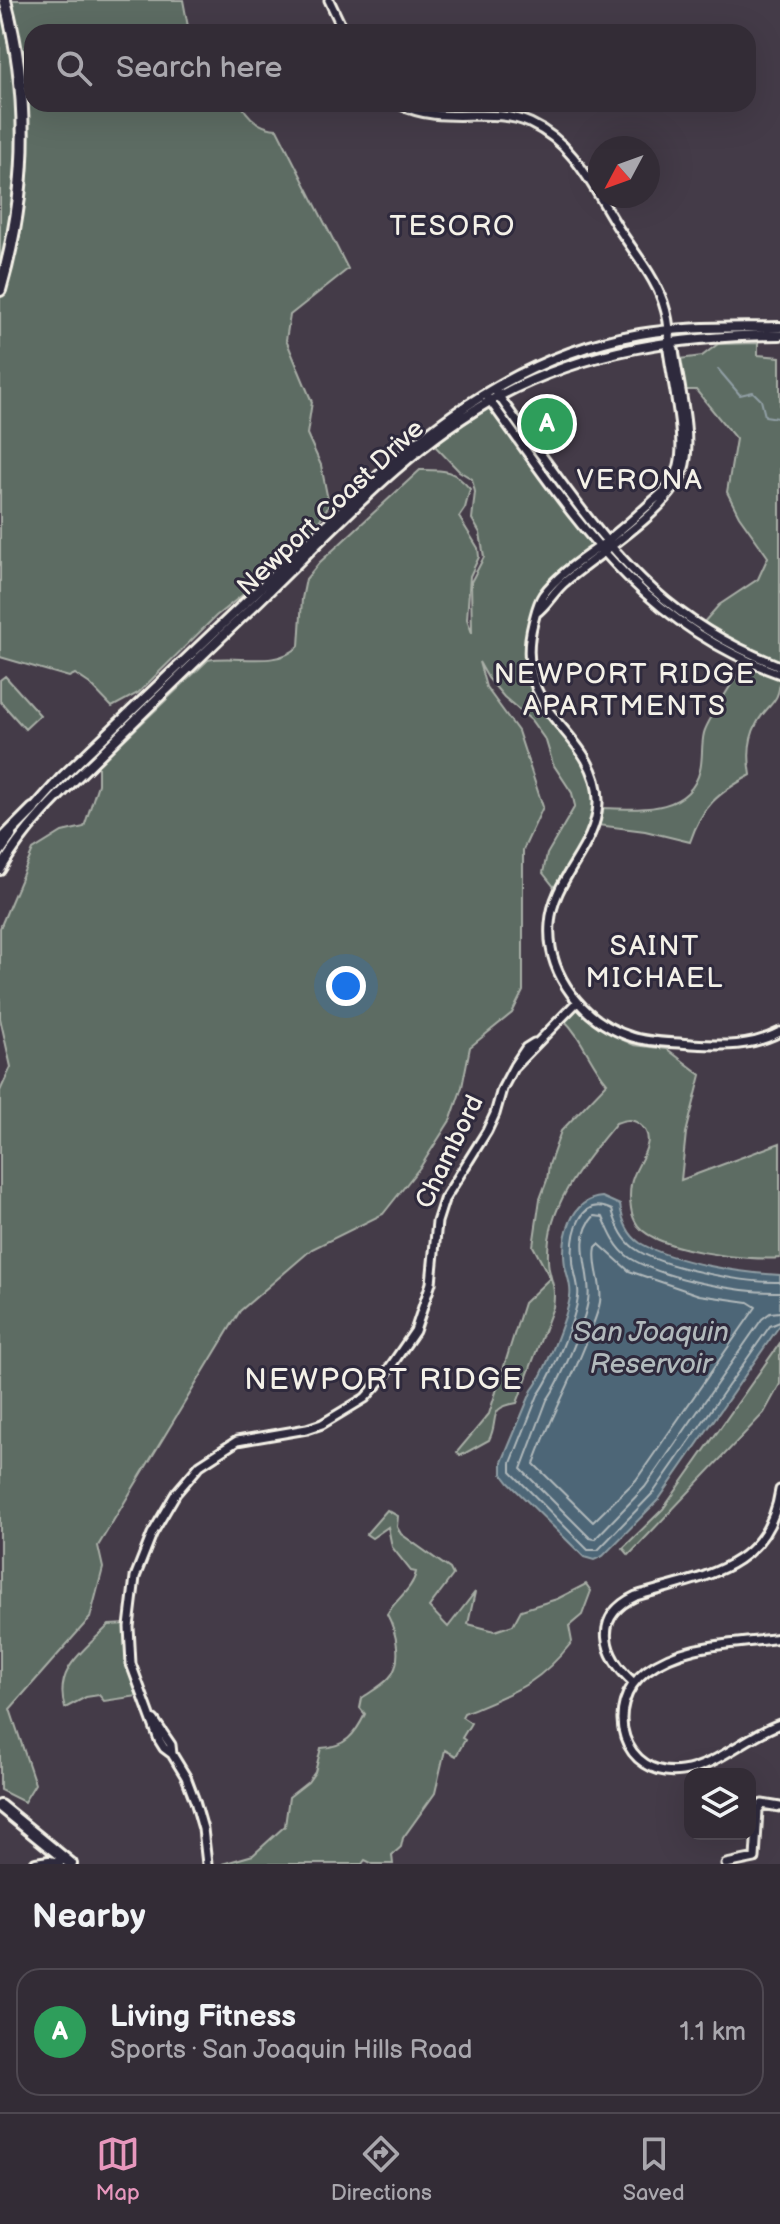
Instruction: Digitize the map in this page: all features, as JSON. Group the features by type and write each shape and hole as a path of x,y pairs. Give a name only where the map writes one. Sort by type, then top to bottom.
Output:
{"highway":[{"path":"0,290 19,212 22,171 23,107 14,36 5,0"},
{"path":"0,842 33,809"},
{"path":"0,1806 71,1864"},
{"path":"36,1864 58,1864"}],"main road":[{"name":"Newport Coast Drive","path":"0,852 33,809 181,663 409,447 492,395 589,358 669,336 780,327"},
{"name":"Newport Coast Drive","path":"669,336 780,335"},
{"name":"Newport Coast Drive","path":"0,870 17,842 45,808 191,665 406,462 492,395"}],"street":[{"path":"329,0 340,24"},
{"path":"416,112 439,117 518,119 533,124 555,139 577,162 656,287 663,302 674,349 684,415 685,466 669,495 604,547 536,613 528,657 535,688 543,704 588,761 598,803 592,835 557,891 551,910 549,944 556,969 577,1002 613,1029 648,1041 732,1046 757,1042 780,1032"},
{"path":"492,395 634,585 676,620 717,647 780,674"},
{"path":"604,547 698,625 740,649 780,666"},
{"name":"Chambord","path":"207,1864 203,1829 186,1777 172,1752 164,1748 131,1664 129,1627 135,1577 152,1534 176,1493 200,1465 237,1441 307,1429 337,1417 365,1398 399,1358 415,1331 431,1283 437,1222 444,1200 487,1131 513,1068 577,1002"},
{"path":"634,1683 617,1667 609,1654 607,1631 614,1614 636,1596 719,1571 740,1560 766,1533 780,1490"},
{"path":"780,1638 698,1648 654,1666 634,1683 622,1705 623,1733 636,1755 660,1770 680,1772 697,1768 780,1724"},
{"path":"726,1864 755,1858 758,1810 762,1804 780,1807"}],"green space":[{"path":"0,0 183,0 188,24 24,24 24,112 247,112 256,122 277,129 348,269 290,315 286,340 312,402 307,434 321,465 329,505 303,547 216,616 138,693 112,707 90,684 75,674 69,677 0,657"},
{"path":"758,343 758,355 780,357 780,665 725,640 704,622 719,605 758,579 768,557 739,516 727,492 736,439 696,390 682,390 679,359 702,356 718,344"},
{"path":"490,407 594,547 556,581 538,603 528,631 526,664 544,706 585,762 593,783 595,807 590,830 569,870 555,888 543,873 547,854 575,806 572,793 553,764 546,741 531,720 504,697 479,662 486,687 518,731 543,807 523,850 523,991 512,1013 470,1047 462,1087 451,1119 421,1166 383,1214 312,1249 240,1311 98,1546 103,1568 90,1618 10,1709 35,1784 24,1802 0,1790 0,1091 11,1067 0,1018 0,928 33,850 62,832 84,827 98,784 98,765 208,660 267,659 290,653 299,646 306,579 319,563 420,470 448,472 470,489 459,517 478,548 479,557 470,576 467,619 472,633 471,582 484,557 480,533 472,519 475,492 472,479 459,471 433,444"},
{"path":"744,664 780,678 778,693 752,735 749,755 751,775 713,802 700,819 690,842 645,831 597,825 601,808 660,806 685,795 694,785 700,770 706,727"},
{"path":"5,676 40,715 25,729 0,701 0,680"},
{"path":"578,1005 625,1038 623,1040 634,1045 667,1049 701,1075 686,1133 681,1180 780,1143 780,1258 747,1258 701,1252 659,1240 644,1231 633,1217 630,1194 648,1138 636,1122 616,1123 569,1185 553,1220 548,1259 554,1292 553,1307 517,1403 497,1411 489,1440 460,1456 457,1452 489,1414 524,1303 550,1278 533,1246 540,1199 561,1131 607,1083 563,1019"},
{"path":"780,1343 780,1384 764,1413 629,1555 623,1548 663,1509"},
{"path":"387,1510 398,1516 397,1527 401,1534 450,1569 453,1575 429,1607 448,1627 475,1592 468,1624 495,1631 513,1625 521,1610 557,1599 586,1584 591,1591 582,1615 569,1626 572,1642 547,1669 524,1686 464,1713 462,1717 471,1723 462,1738 465,1740 456,1756 445,1750 435,1793 403,1838 401,1847 392,1855 393,1864 373,1864 365,1860 362,1864 222,1864 253,1855 285,1826 289,1797 315,1772 321,1748 337,1745 353,1734 365,1714 360,1708 362,1698 383,1684 394,1671 397,1646 387,1614 411,1584 416,1572 411,1571 392,1547 388,1527 372,1538 366,1534"},
{"path":"127,1624 128,1660 138,1696 104,1701 99,1695 86,1697 65,1708 63,1682 73,1662 109,1625"}],"water":[{"name":"San Joaquin Reservoir","path":"602,1197 620,1205 632,1236 654,1250 708,1266 780,1275 780,1325 659,1499 603,1556 594,1560 584,1557 509,1483 502,1474 502,1462 532,1390 549,1359 568,1306 570,1289 564,1255 570,1222 582,1205"}],"waterway":[{"path":"718,369 740,395 753,392 761,400 765,416 778,418 780,432"}],"place":[{"name":"Living Fitness","path":"547,424"}],"district":[{"name":"TESORO","path":"453,226"},
{"name":"VERONA","path":"640,480"},
{"name":"NEWPORT RIDGE APARTMENTS","path":"625,690"},
{"name":"SAINT MICHAEL","path":"655,962"},
{"name":"NEWPORT RIDGE","path":"384,1380"}]}
